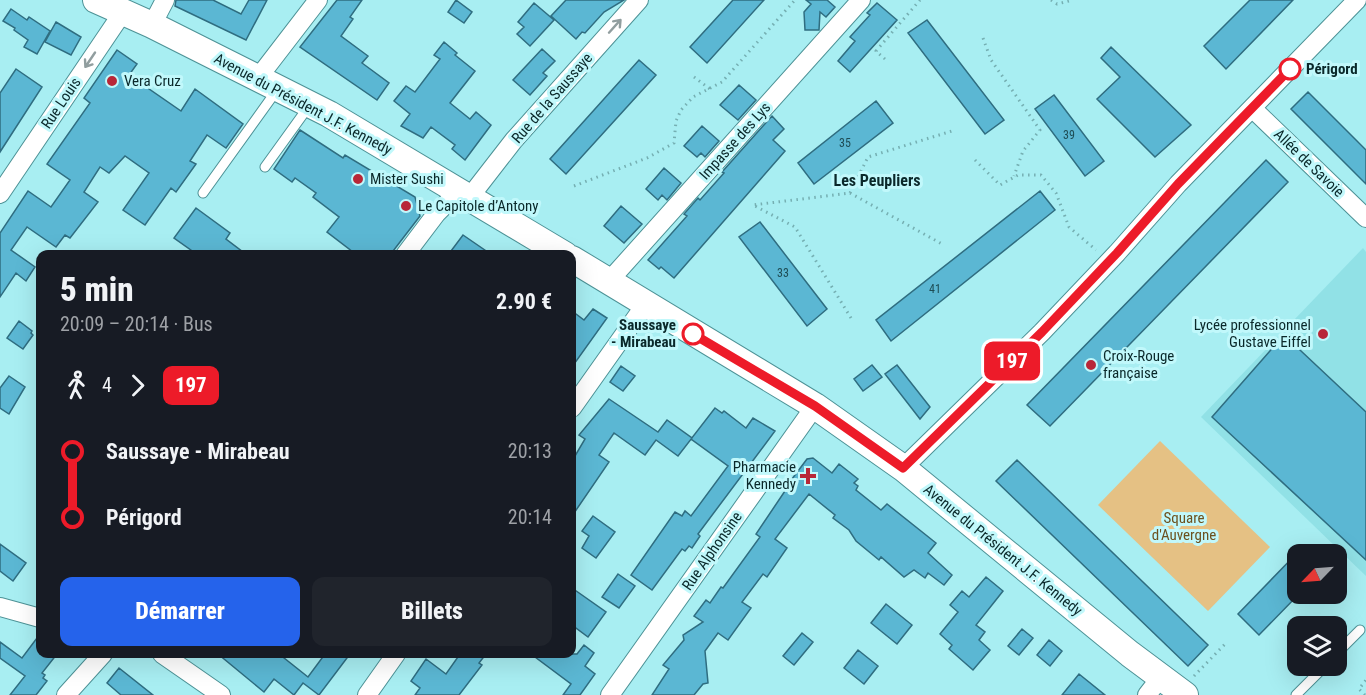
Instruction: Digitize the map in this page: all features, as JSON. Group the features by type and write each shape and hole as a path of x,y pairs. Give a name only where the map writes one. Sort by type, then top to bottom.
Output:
{"street":[{"name":"Avenue du Président J.F. Kennedy","path":"96,0 152,25 310,104 557,250"},
{"path":"152,25 165,0"},
{"path":"269,83 318,0"},
{"name":"Rue de la Saussaye","path":"409,250 436,214 464,195 639,0"},
{"name":"Impasse des Lys","path":"609,281 861,0"},
{"path":"903,468 1042,332 1178,184 1357,0"},
{"name":"Rue Louis","path":"0,194 123,12"},
{"name":"Allée de Savoie","path":"1252,108 1366,218"},
{"name":"Avenue du Président J.F. Kennedy","path":"576,261 815,406 903,468 1154,686 1188,687"},
{"path":"576,402 645,305"},
{"name":"Rue Alphonsine","path":"610,695 815,406"},
{"path":"0,608 36,617"},
{"path":"66,695 99,658"},
{"path":"168,658 220,695"},
{"path":"367,695 393,658"}],"lane":[{"path":"203,193 269,83"},
{"path":"265,166 310,104"},
{"path":"1347,643 1360,630"},
{"path":"1296,695 1315,676"}],"path":[{"path":"574,186 665,149 674,143 676,121 681,110 693,97 722,82 795,0"},
{"path":"885,59 876,51 920,0"},
{"path":"1051,0 1057,4 1073,0"},
{"path":"983,38 992,60 1040,130 1023,151 1014,177"},
{"path":"694,77 710,89"},
{"path":"850,192 868,157 952,131"},
{"path":"975,160 1000,185 1018,175 1041,175 1056,193 1069,227 1088,241 1107,263"},
{"path":"850,318 795,227 753,205 850,192 942,244"},
{"path":"1188,687 1227,642"},
{"path":"1365,695 1359,689 1366,680"}],"shaded area":[{"name":"Lycée professionnel Gustave Eiffel","path":"1363,248 1366,252 1366,576 1347,558 1347,544 1333,544 1201,417"}],"green space":[{"name":"Square d'Auvergne","path":"1160,441 1270,547 1208,611 1098,505"}],"building":[{"path":"176,0 213,0 241,14 249,0 267,0 246,40 175,6"},
{"path":"337,0 362,0 341,36 368,56 362,63 389,83 377,100 300,47"},
{"path":"456,0 472,12 464,23 448,12"},
{"path":"566,0 624,0 604,12 585,33 582,32 576,39 551,16"},
{"path":"733,0 764,0 707,63 690,47"},
{"path":"806,0 827,0 835,7 826,17 820,12 819,30 805,30 804,12 811,4"},
{"path":"1250,0 1293,0 1226,69 1204,46"},
{"path":"534,3 554,20 530,46 517,34 524,27 518,22"},
{"path":"877,3 897,20 850,72 838,61 855,41 850,37 870,15 867,13"},
{"path":"11,9 27,20 29,17 50,31 37,54 24,47 28,40 3,21"},
{"path":"927,20 1004,120 985,134 908,33"},
{"path":"56,22 81,37 71,55 45,42"},
{"path":"444,42 457,53 455,55 475,71 450,103 470,119 476,112 491,125 465,160 452,149 455,145 431,127 423,138 401,126 410,114 394,101 406,86 415,92 440,59 434,55"},
{"path":"1111,47 1191,125 1155,157 1097,99 1120,77 1101,58"},
{"path":"542,49 555,61 543,73 547,76 530,95 513,80"},
{"path":"117,50 137,64 129,75 181,111 195,89 243,124 226,148 207,135 190,161 196,164 176,192 171,188 145,225 123,210 149,173 125,156 109,173 100,167 84,192 98,202 70,238 65,235 56,247 27,227 11,250 35,267 26,281 16,273 0,297 0,233 28,191 51,207 70,180 47,164 90,103 84,98"},
{"path":"639,60 656,75 566,174 550,159"},
{"path":"16,69 42,87 0,152 0,93"},
{"path":"739,85 756,100 738,120 720,105"},
{"path":"1308,92 1366,150 1366,184 1291,109"},
{"path":"1054,95 1104,161 1085,176 1035,109"},
{"path":"876,101 893,123 814,184 798,163"},
{"path":"772,116 784,129 773,140 785,151 674,278 661,267 659,269 648,260 687,216 684,214 698,198 700,200"},
{"path":"702,126 719,141 705,157 701,153 697,157 684,146"},
{"path":"300,130 343,158 345,155 415,197 420,216 394,250 350,250 327,232 339,217 313,197 316,193 295,178 292,182 274,169"},
{"path":"1266,160 1288,182 1050,426 1027,405"},
{"path":"664,168 681,183 667,200 662,195 658,200 646,189"},
{"path":"1040,191 1055,210 891,341 876,320"},
{"path":"621,206 642,224 624,243 604,226"},
{"path":"196,208 230,233 226,239 240,250 191,250 174,238"},
{"path":"760,222 827,309 807,326 739,237"},
{"path":"463,235 485,250 452,250"},
{"path":"593,309 607,318 576,361 576,314 584,320"},
{"path":"19,321 32,331 33,335 23,349 7,338"},
{"name":"Lycée professionnel Gustave Eiffel","path":"1284,335 1366,412 1366,560 1212,417"},
{"path":"872,365 882,377 863,391 854,379"},
{"path":"897,365 930,407 920,419 885,374"},
{"path":"621,366 635,376 623,391 610,382"},
{"path":"9,376 25,387 9,414 0,408 0,388"},
{"path":"609,399 658,432 667,420 692,438 678,456 656,440 645,455 614,433 599,455 609,462 576,510 576,454 585,439 579,435"},
{"path":"715,408 722,413 724,411 746,428 753,418 775,431 698,534 700,536 692,548 689,546 685,551 682,549 652,590 631,575 675,512 682,516 685,511 691,516 728,466 691,439"},
{"path":"813,458 832,473 839,464 858,479 854,483 858,486 856,490 881,510 887,504 936,543 928,553 952,575 944,585 928,573 925,578 914,570 904,577 881,557 879,560 856,541 849,530 833,518 835,515 809,494 775,539 787,548 767,577 763,574 742,602 751,608 728,640 718,633 705,651 708,683 703,684 694,695 652,695 669,669 663,665 684,640 683,635 703,622 694,616 706,600 710,603 721,587 723,588 760,537 756,534 786,487 807,459"},
{"path":"1017,460 1208,645 1188,666 996,481"},
{"path":"593,516 615,532 596,558 582,548 589,536 582,531"},
{"path":"0,544 26,563 13,581 0,571"},
{"path":"1287,563 1287,604 1289,604 1259,635 1238,614"},
{"path":"618,574 635,586 619,608 602,597"},
{"path":"986,577 1003,591 976,625 985,632 979,640 990,650 973,670 949,649 952,645 940,634 958,612 950,605 962,591 969,597"},
{"path":"576,591 606,612 588,637 576,628"},
{"path":"886,604 912,625 897,644 871,623"},
{"path":"1022,629 1033,638 1019,655 1008,646"},
{"path":"802,633 813,642 794,665 783,656"},
{"path":"36,639 36,658 54,658 42,673 45,675 43,678 47,681 36,695 10,695 25,676 0,658 0,642 22,658"},
{"path":"1049,640 1062,651 1050,666 1037,655"},
{"path":"584,645 594,653 585,666 595,674 580,695 563,695 571,684 536,658 576,658"},
{"path":"858,650 878,666 864,684 844,668"},
{"path":"223,658 284,658 308,677 322,658 347,658 319,695 303,683 294,695 274,679 264,692"},
{"path":"457,658 483,658 479,663 482,665 459,695 415,695 420,688 411,681 426,659 446,674"},
{"path":"119,668 153,695 121,695 107,683"},
{"path":"1079,674 1105,695 1062,695"}],"bus line":[{"name":"197","path":"693,334 815,406 903,468 1042,332 1178,184 1290,69"}],"place":[{"name":"Périgord","path":"1290,69"},
{"name":"Vera Cruz","path":"112,81"},
{"name":"Mister Sushi","path":"358,179"},
{"name":"Le Capitole d’Antony","path":"406,206"},
{"name":"Saussaye - Mirabeau","path":"693,334"},
{"name":"Lycée professionnel Gustave Eiffel","path":"1323,334"},
{"name":"Croix-Rouge française","path":"1091,365"},
{"name":"Pharmacie Kennedy","path":"808,476"}],"district":[{"name":"Les Peupliers","path":"877,180"}]}
